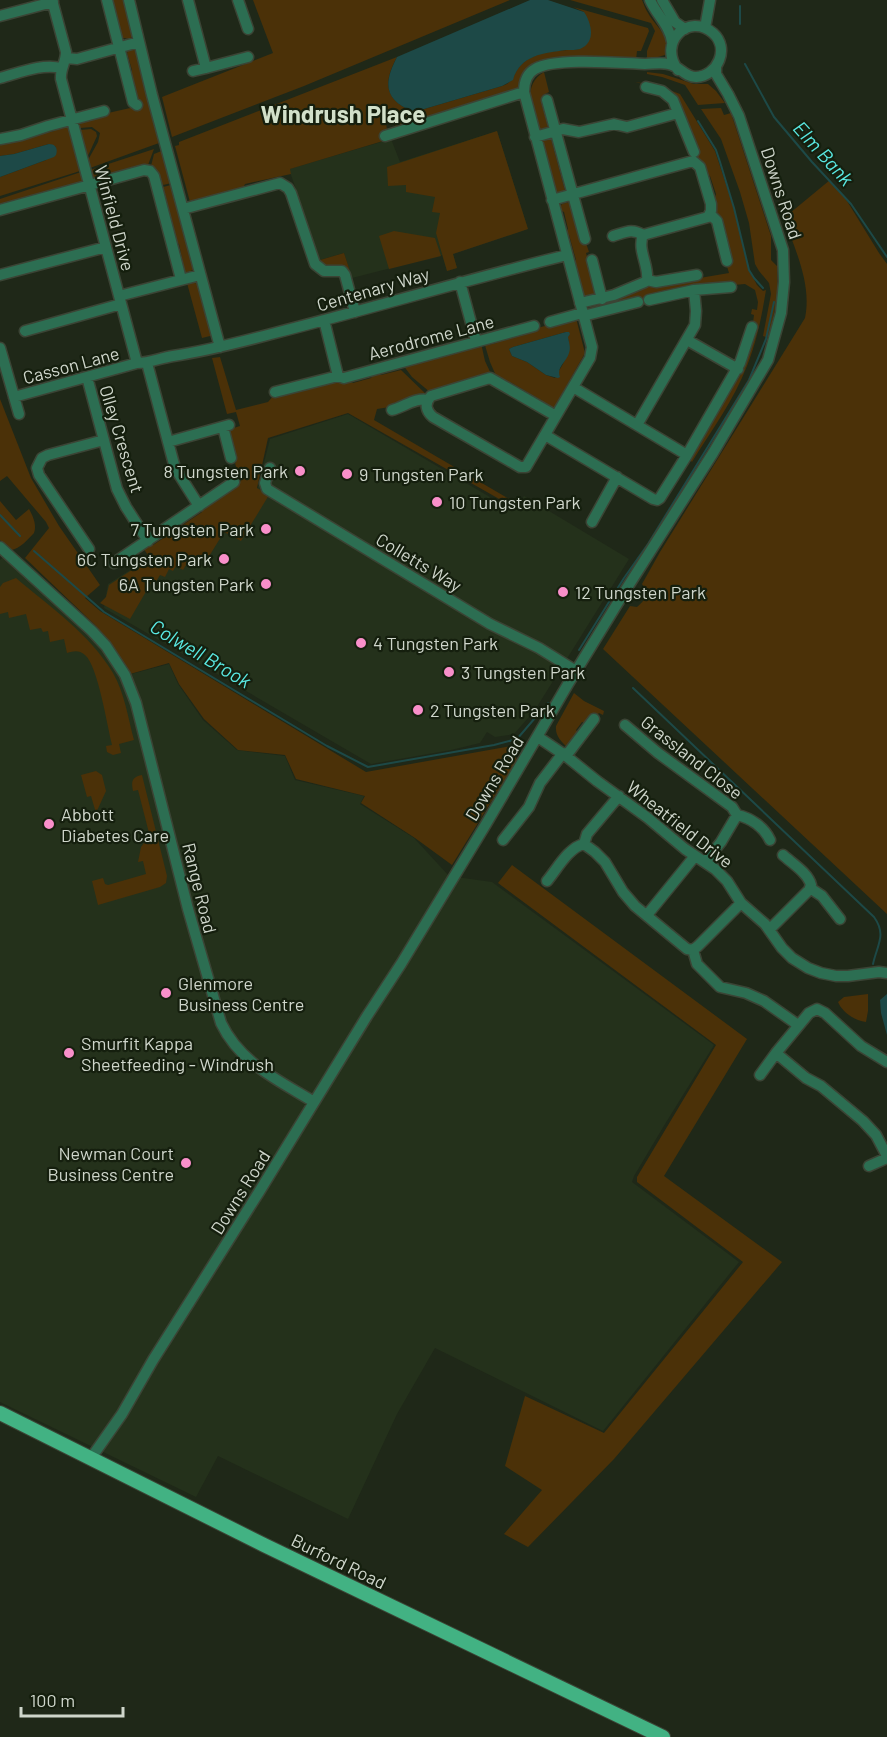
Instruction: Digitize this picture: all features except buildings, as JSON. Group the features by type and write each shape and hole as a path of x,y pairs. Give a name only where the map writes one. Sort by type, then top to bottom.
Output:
{"main road":[{"name":"Burford Road","path":"0,1413 284,1554 663,1737"}],"street":[{"path":"107,0 133,102 137,105"},
{"path":"129,0 220,347 142,363 176,472 199,506"},
{"path":"188,0 206,68"},
{"path":"238,0 248,29"},
{"path":"650,0 671,35 671,55 662,64"},
{"path":"662,0 675,22 685,29"},
{"path":"705,28 710,0"},
{"path":"0,16 52,1"},
{"name":"Winfield Drive","path":"52,1 64,45 62,79 120,300 142,363"},
{"path":"672,42 677,34 685,29 698,26 712,33 718,40 721,54 716,66 706,75"},
{"path":"0,78 139,42"},
{"path":"671,55 678,70"},
{"path":"193,71 248,57"},
{"path":"556,416 490,378 431,396 426,408 433,417 523,468 526,467 529,464 573,387 591,353 592,347 524,92 527,76 533,69 540,66 597,61 668,64 691,76 714,76 721,82"},
{"name":"Downs Road","path":"91,1458 122,1414 153,1360 402,964 576,671 768,360 778,330 784,282 783,250 739,116 716,74 716,66"},
{"path":"646,87 662,91 673,100 694,152"},
{"path":"385,136 524,92"},
{"path":"547,100 585,239"},
{"path":"0,139 104,111"},
{"path":"535,137 563,129 579,132 614,124 627,127 678,113"},
{"path":"552,200 693,161 700,166 712,207 708,217 643,236"},
{"path":"0,210 144,170 151,172 154,176 181,279"},
{"path":"183,209 280,183 285,185 291,192 315,264 324,271 342,271 355,312"},
{"path":"710,214 717,221 727,261"},
{"path":"614,236 632,230 643,236"},
{"path":"643,236 641,242 648,274 647,280"},
{"path":"0,275 106,247"},
{"name":"Centenary Way","path":"220,347 567,255"},
{"path":"592,260 602,299"},
{"path":"25,331 200,274"},
{"path":"582,311 602,299 647,280 656,282 698,275"},
{"path":"460,282 476,341"},
{"path":"649,300 694,290 731,287"},
{"path":"637,425 693,330 696,320 694,290"},
{"path":"550,322 582,311 638,302"},
{"path":"324,320 338,376"},
{"name":"Aerodrome Lane","path":"275,392 338,376 344,378 534,326"},
{"path":"545,435 657,500 687,455 738,369 752,327"},
{"path":"687,340 738,369"},
{"name":"Casson Lane","path":"0,348 19,414"},
{"name":"Casson Lane","path":"14,397 142,363"},
{"name":"Olley Crescent","path":"87,377 117,489 129,513 148,541"},
{"path":"573,387 687,455"},
{"path":"392,410 414,400 428,400"},
{"path":"168,442 226,426 231,458"},
{"path":"88,549 39,475 37,468 42,458 48,455 104,440"},
{"name":"Colletts Way","path":"270,468 265,483 267,489 490,624 539,648 576,671"},
{"path":"592,522 617,477"},
{"path":"114,563 234,482"},
{"name":"Range Road","path":"0,547 92,631 111,653 124,675 136,703 188,909 227,1037 248,1060 314,1102"},
{"path":"503,840 529,807 540,783 594,718"},
{"name":"Grassland Close","path":"625,725 658,753 732,807 737,815 753,821 770,840"},
{"name":"Wheatfield Drive","path":"538,737 565,754 724,877 741,903 761,920 792,958 821,973 848,976 887,973"},
{"path":"584,844 587,834 618,796"},
{"name":"Grassland Close","path":"705,862 721,842 737,815"},
{"path":"547,881 573,850 580,844 584,844 605,862 628,899 683,946 693,950"},
{"path":"769,930 810,888 810,880 806,875 783,855"},
{"path":"647,915 695,856"},
{"path":"810,888 822,896 840,919"},
{"path":"693,950 741,903"},
{"path":"693,950 697,964 720,987 764,1000 798,1025"},
{"path":"760,1075 798,1025 813,1010 820,1010 861,1046 887,1062"},
{"path":"777,1053 806,1078 821,1086 863,1121 876,1135 887,1157 869,1166"}],"shaded area":[{"path":"112,0 126,0 133,35 130,39 120,35"},
{"path":"253,0 510,0 304,86 172,137 162,97 273,53"},
{"path":"570,0 642,0 665,38 667,49 665,55 647,60 647,51 655,31 651,23"},
{"path":"573,7 648,28 649,31 641,51 637,51 636,60 539,64 520,88 504,95 500,94 396,128 394,121 386,123 387,130 381,134 383,141 290,169 291,174 245,184 243,188 190,202 175,146 179,145 179,142 397,57 392,66 388,83 389,90 397,102 414,112 502,86 510,82 517,69 532,57 548,52 580,49 584,12"},
{"path":"132,48 136,51 159,143 90,168 88,160 98,142 100,133 92,127 80,128 77,120 139,106 130,75 132,75 132,70 127,53"},
{"path":"544,72 549,92 543,95 541,101 549,131 537,134 530,92 532,84"},
{"path":"647,72 663,74 694,84 708,84 725,103 698,105 685,85 647,74"},
{"path":"635,82 656,85 680,94 715,151 734,208 749,270 757,285 763,291 766,290 751,357 742,379 692,462 690,460 735,380 737,381 743,370 749,354 754,315 751,314 752,309 757,310 758,302 755,290 745,284 687,289 588,314 588,309 591,307 640,291 649,284 729,273 716,221 716,194 710,176 696,160 697,152 675,99 655,87"},
{"path":"721,108 724,115 731,113 771,236 771,260 777,266 778,294 769,338 763,336 771,294 769,283 755,264 749,223 721,139 701,109"},
{"path":"57,126 69,128 80,171 0,196 0,177 46,160 56,147 49,144 0,156 0,145 37,132 42,134 54,131"},
{"path":"91,129 96,132 97,136 87,158 80,130"},
{"path":"497,131 528,229 453,254 457,268 447,271 442,255 352,278 344,253 320,260 289,169 391,139 400,162"},
{"path":"497,131 528,229 453,254 457,268 447,271 436,233 440,213 432,212 435,197 406,192 406,185 388,186 387,167"},
{"path":"550,135 566,194 554,197 537,138"},
{"path":"154,149 148,165 144,167 134,167 119,174 116,172 93,179 90,170"},
{"path":"164,150 172,183 163,185 155,168 151,166 154,154"},
{"path":"81,172 85,185 0,205 0,199"},
{"path":"830,180 847,201 887,264 887,914 603,649 630,606 637,607 644,599 646,594 642,584 660,552 805,318 807,305 804,280 784,218"},
{"path":"171,185 193,270 185,273 179,244 175,242 170,214 165,205 167,201 163,187"},
{"path":"572,201 589,252 586,253 598,295 585,297 583,295 574,261 576,260 569,235 566,232 568,229 564,212 560,210 562,204"},
{"path":"394,231 435,238 441,256 389,269 379,236"},
{"path":"344,253 350,271 341,265 325,266 320,260"},
{"path":"194,282 198,285 214,335 202,338 187,283"},
{"path":"576,318 585,353 553,410 510,382 506,383 497,378 484,342 488,345 496,343 498,338","holes":["566,332 567,356 555,378 512,356 509,349"]},
{"path":"481,343 485,361 492,376 470,378 431,393 412,377 403,365 464,351 466,347"},
{"path":"220,357 236,410 268,402 273,396 306,390 307,387 313,385 316,387 328,384 330,381 353,383 371,378 377,373 381,375 401,370 428,396 403,405 377,409 374,420 511,500 508,504 348,413 268,438 257,488 269,495 241,541 224,532 208,558 202,555 199,559 192,555 183,570 176,566 173,571 169,569 165,577 160,575 154,585 151,583 130,619 100,603 106,597 109,585 150,558 143,548 153,545 174,531 174,528 202,512 203,507 241,481 235,472 236,463 227,430 240,426 236,412 227,414 212,358"},
{"path":"0,399 31,478 59,526 100,585 85,598 100,611 366,772 511,746 517,760 452,865 361,803 365,796 296,779 285,755 238,750 204,719 179,684 169,663 130,674 95,625 25,558 49,528 7,476 0,481"},
{"path":"348,414 514,511 524,496 629,559 535,710 514,734 495,737 487,732 480,743 371,764 104,608 108,584 257,490 270,439"},
{"path":"0,501 16,520 29,509 34,521 34,533 18,548 11,550 0,540"},
{"path":"3,557 83,629 110,660 120,677 169,664 178,684 203,720 237,750 285,756 295,780 364,796 360,804 414,838 449,876 492,882 714,1045 632,1182 739,1262 603,1431 435,1348 397,1414 348,1519 218,1456 196,1497 0,1402 0,560"},
{"path":"16,578 81,633 113,673 123,698 134,740 119,744 121,753 113,755 107,752 106,746 112,745 102,697 90,661 85,655 76,651 67,653 64,639 50,642 48,631 43,632 41,628 30,630 26,614 9,618 8,612 0,614 0,587 3,583"},
{"path":"574,693 604,711 603,715 599,713 588,725 582,722 576,730 580,735 568,748 558,736 556,726"},
{"path":"96,771 102,775 106,791 96,813 91,796 87,797 81,775"},
{"path":"142,775 167,876 166,883 160,887 98,905 92,881 103,878 105,884 108,885 146,874 143,861 138,862 144,839 150,837 138,790 133,791 132,785 134,778"},
{"path":"512,865 747,1039 664,1176 782,1262 614,1459 528,1547 504,1534 542,1490 505,1466 525,1396 604,1433 743,1262 637,1182 637,1177 716,1045 498,883"},
{"path":"868,994 866,1022 849,1015 838,1002 844,997"}],"water":[{"path":"530,0 548,0 584,12 591,32 589,42 580,49 549,52 527,60 516,72 513,80 502,86 414,112 397,102 392,96 388,83 397,57"},
{"path":"49,144 57,149 54,157 0,177 0,156"},
{"path":"566,332 570,334 568,337 570,351 560,368 558,378 546,375 527,362 512,356 509,349 513,347"},
{"path":"887,994 887,1035 880,1000"}],"waterway":[{"name":"Elm Bank","path":"740,6 740,24"},
{"name":"Elm Bank","path":"745,64 774,117 851,204 887,257"},
{"path":"698,121 716,150 734,208 749,270 763,288"},
{"path":"579,650 648,544 749,380 766,339 774,302"},
{"name":"Colwell Brook","path":"0,515 20,536"},
{"name":"Colwell Brook","path":"34,551 104,612 327,746 368,767 517,739 541,714 548,703"},
{"path":"633,688 874,917 878,923 880,935 873,964"}],"place":[{"name":"8 Tungsten Park","path":"300,471"},
{"name":"9 Tungsten Park","path":"347,474"},
{"name":"10 Tungsten Park","path":"437,502"},
{"name":"7 Tungsten Park","path":"266,529"},
{"name":"6C Tungsten Park","path":"224,559"},
{"name":"6A Tungsten Park","path":"266,584"},
{"name":"12 Tungsten Park","path":"563,592"},
{"name":"4 Tungsten Park","path":"361,643"},
{"name":"3 Tungsten Park","path":"449,672"},
{"name":"2 Tungsten Park","path":"418,710"},
{"name":"Abbott Diabetes Care","path":"49,824"},
{"name":"Glenmore Business Centre","path":"166,993"},
{"name":"Smurfit Kappa Sheetfeeding - Windrush","path":"69,1053"},
{"name":"Newman Court Business Centre","path":"186,1163"}],"district":[{"name":"Windrush Place","path":"343,113"}]}
